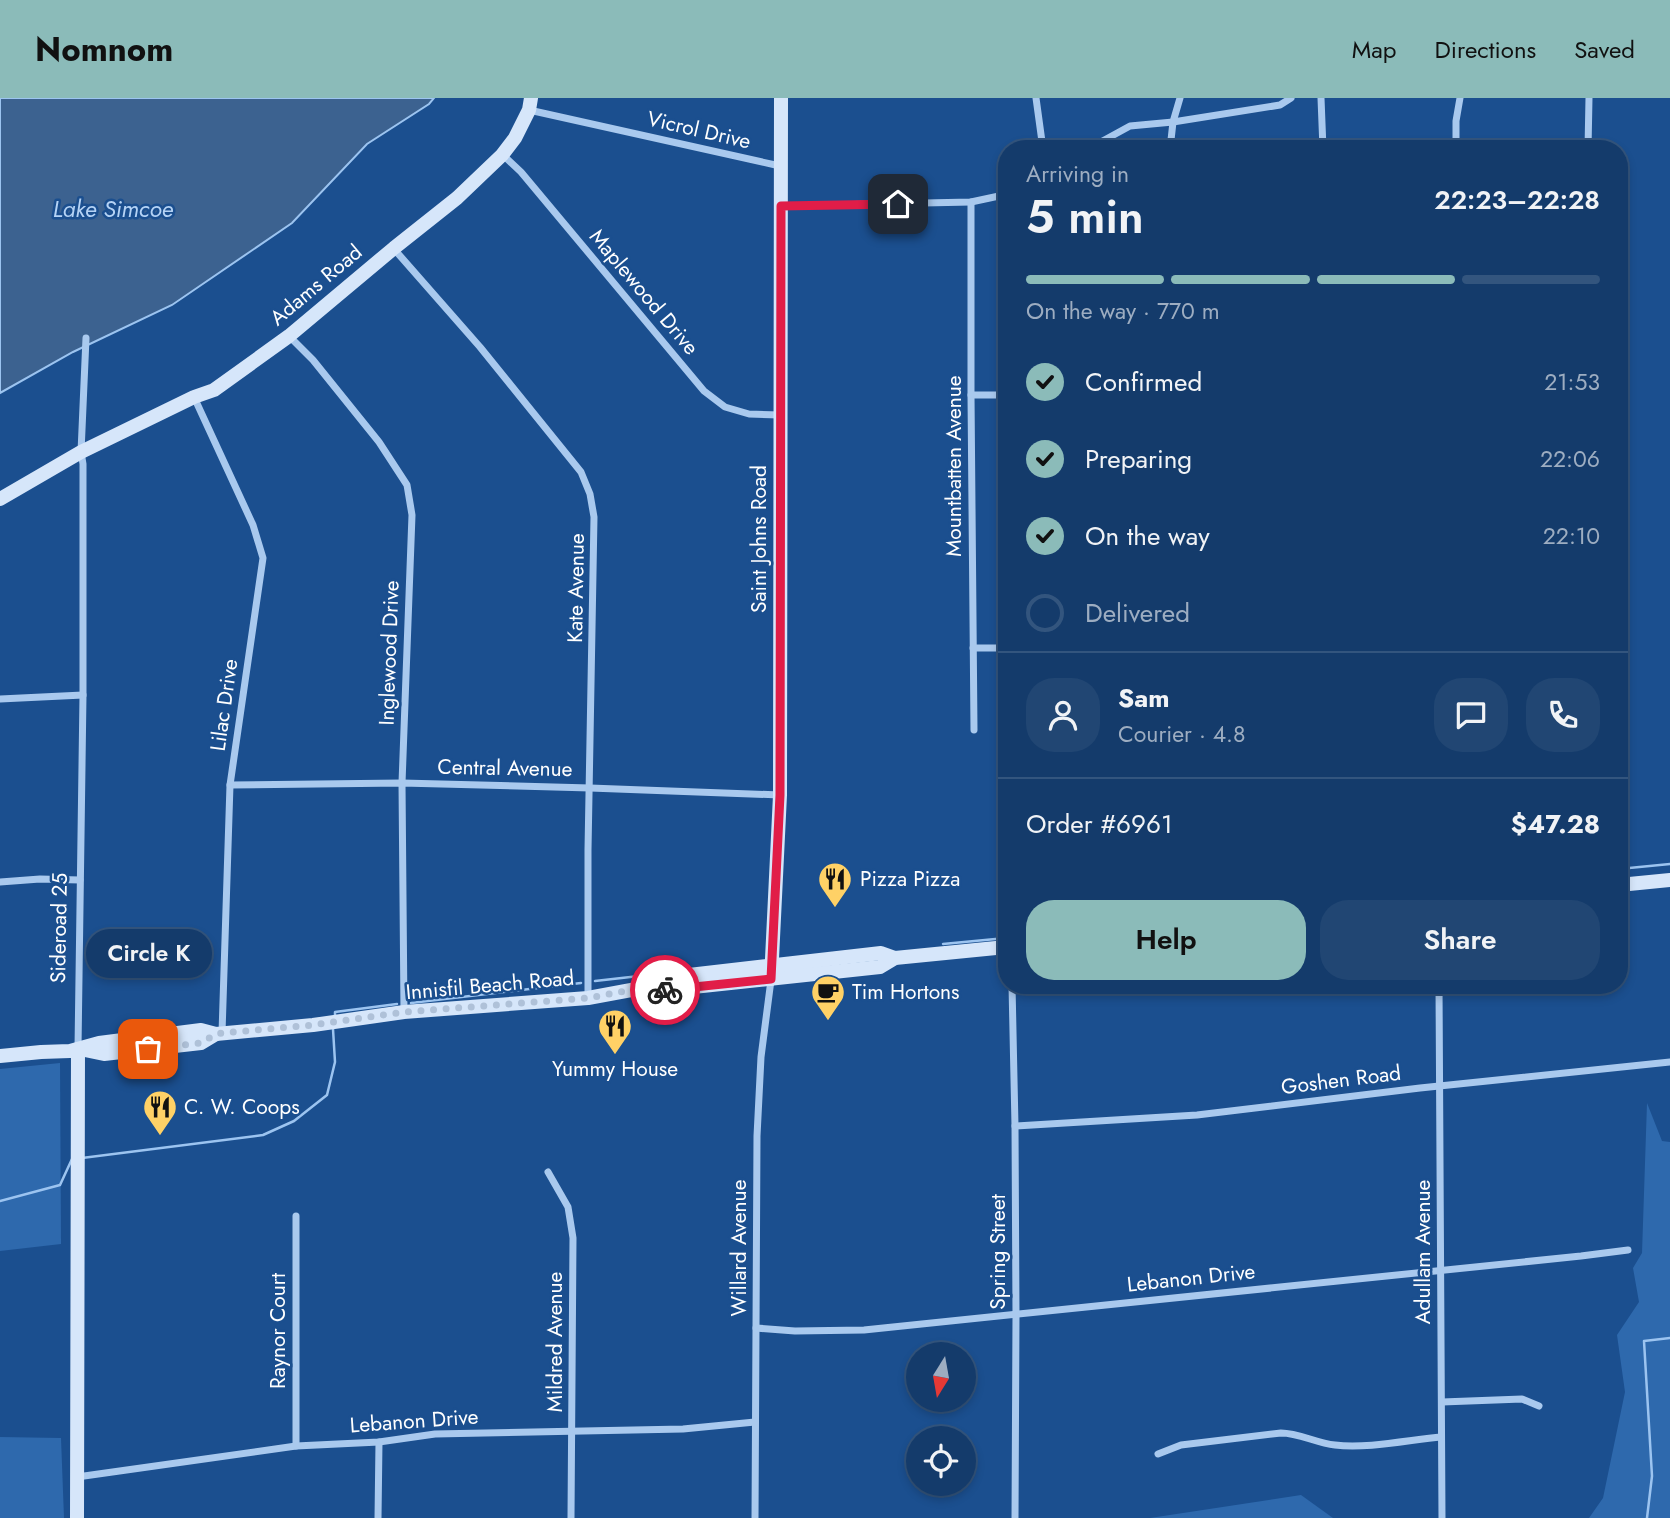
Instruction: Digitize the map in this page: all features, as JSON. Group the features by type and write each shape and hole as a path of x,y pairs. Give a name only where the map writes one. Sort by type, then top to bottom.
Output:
{"street":[{"name":"Saint Johns Road","path":"771,972 780,795 781,98"},
{"path":"1037,98 1042,140"},
{"path":"1171,140 1180,98"},
{"path":"1104,140 1130,126 1174,122 1280,105 1291,98"},
{"path":"1321,98 1323,140"},
{"path":"1456,140 1460,98"},
{"path":"1588,140 1589,98"},
{"name":"Vicrol Drive","path":"530,104 780,166"},
{"name":"Adams Road","path":"0,499 81,452 194,397 214,390 289,336 457,198 502,155 515,138 530,104"},
{"name":"Maplewood Drive","path":"502,155 521,172 704,391 725,407 749,414 780,415"},
{"path":"781,206 971,202 998,196"},
{"name":"Mountbatten Avenue","path":"971,202 974,730"},
{"name":"Kate Avenue","path":"394,248 480,347 581,472 590,494 594,517 588,998"},
{"name":"Inglewood Drive","path":"289,336 313,360 379,442 407,485 412,515 402,783 404,1012"},
{"name":"Sideroad 25","path":"77,1518 78,1049 83,695 81,452 86,338"},
{"path":"971,395 998,395"},
{"name":"Lilac Drive","path":"194,397 253,525 263,558 230,785 219,1033"},
{"path":"972,648 998,648"},
{"path":"0,699 83,695"},
{"name":"Central Avenue","path":"230,785 402,783 780,795"},
{"path":"0,882 80,880"},
{"path":"1628,884 1670,880"},
{"name":"Innisfil Beach Road","path":"0,1056 78,1049 104,1054 201,1043 219,1033 313,1025 404,1012 588,998 642,988 663,978 771,972 881,953 895,958 998,948"},
{"name":"Willard Avenue","path":"755,1518 758,1123 761,1058 771,972"},
{"name":"Spring Street","path":"1012,994 1015,1126 1015,1518"},
{"name":"Adullam Avenue","path":"1439,994 1442,1518"},
{"name":"Goshen Road","path":"1015,1126 1197,1115 1670,1062"},
{"name":"Mildred Avenue","path":"548,1172 568,1207 573,1238 571,1518"},
{"name":"Raynor Court","path":"296,1216 296,1446"},
{"name":"Lebanon Drive","path":"756,1328 795,1331 864,1330 1628,1250"},
{"path":"1441,1402 1522,1399 1539,1406"},
{"name":"Lebanon Drive","path":"77,1477 296,1446 379,1442 435,1434 683,1429 755,1422"},
{"path":"1158,1454 1181,1445 1281,1433 1334,1445 1351,1446 1441,1437"},
{"path":"378,1518 379,1442"}],"shaded area":[{"path":"60,1063 61,1244 0,1251 0,1069"},
{"path":"1647,1103 1662,1141 1670,1142 1670,1518 1589,1518 1603,1498 1625,1392 1617,1335 1639,1302 1633,1268 1642,1253"},
{"path":"0,1437 61,1438 64,1518 0,1518"},
{"path":"1301,1495 1333,1518 1150,1518"}],"water":[{"name":"Lake Simcoe","path":"0,98 434,98 429,104 367,144 292,223 172,305 73,352 0,393"}],"waterway":[{"path":"1628,868 1670,864"},
{"path":"943,944 998,939"},
{"path":"595,981 657,974"},
{"path":"411,1003 581,983"},
{"path":"335,1015 335,1012 397,1004"},
{"path":"82,1158 263,1135 294,1121 327,1095 335,1062 333,1029"},
{"path":"0,1201 60,1185 72,1159"},
{"path":"1647,1518 1652,1476 1644,1341 1670,1338"}],"way so far":[{"path":"148,1049 201,1043 222,1033 313,1025 404,1012 588,998 642,988 665,990"}],"place":[{"name":"Pizza Pizza","path":"835,909"},
{"name":"Tim Hortons","path":"828,1022"},
{"name":"Circle K","path":"148,1049"},
{"name":"Yummy House","path":"615,1056"},
{"name":"C. W. Coops","path":"160,1137"}],"route":[{"path":"665,990 771,979 780,795 781,206 898,204"}]}
